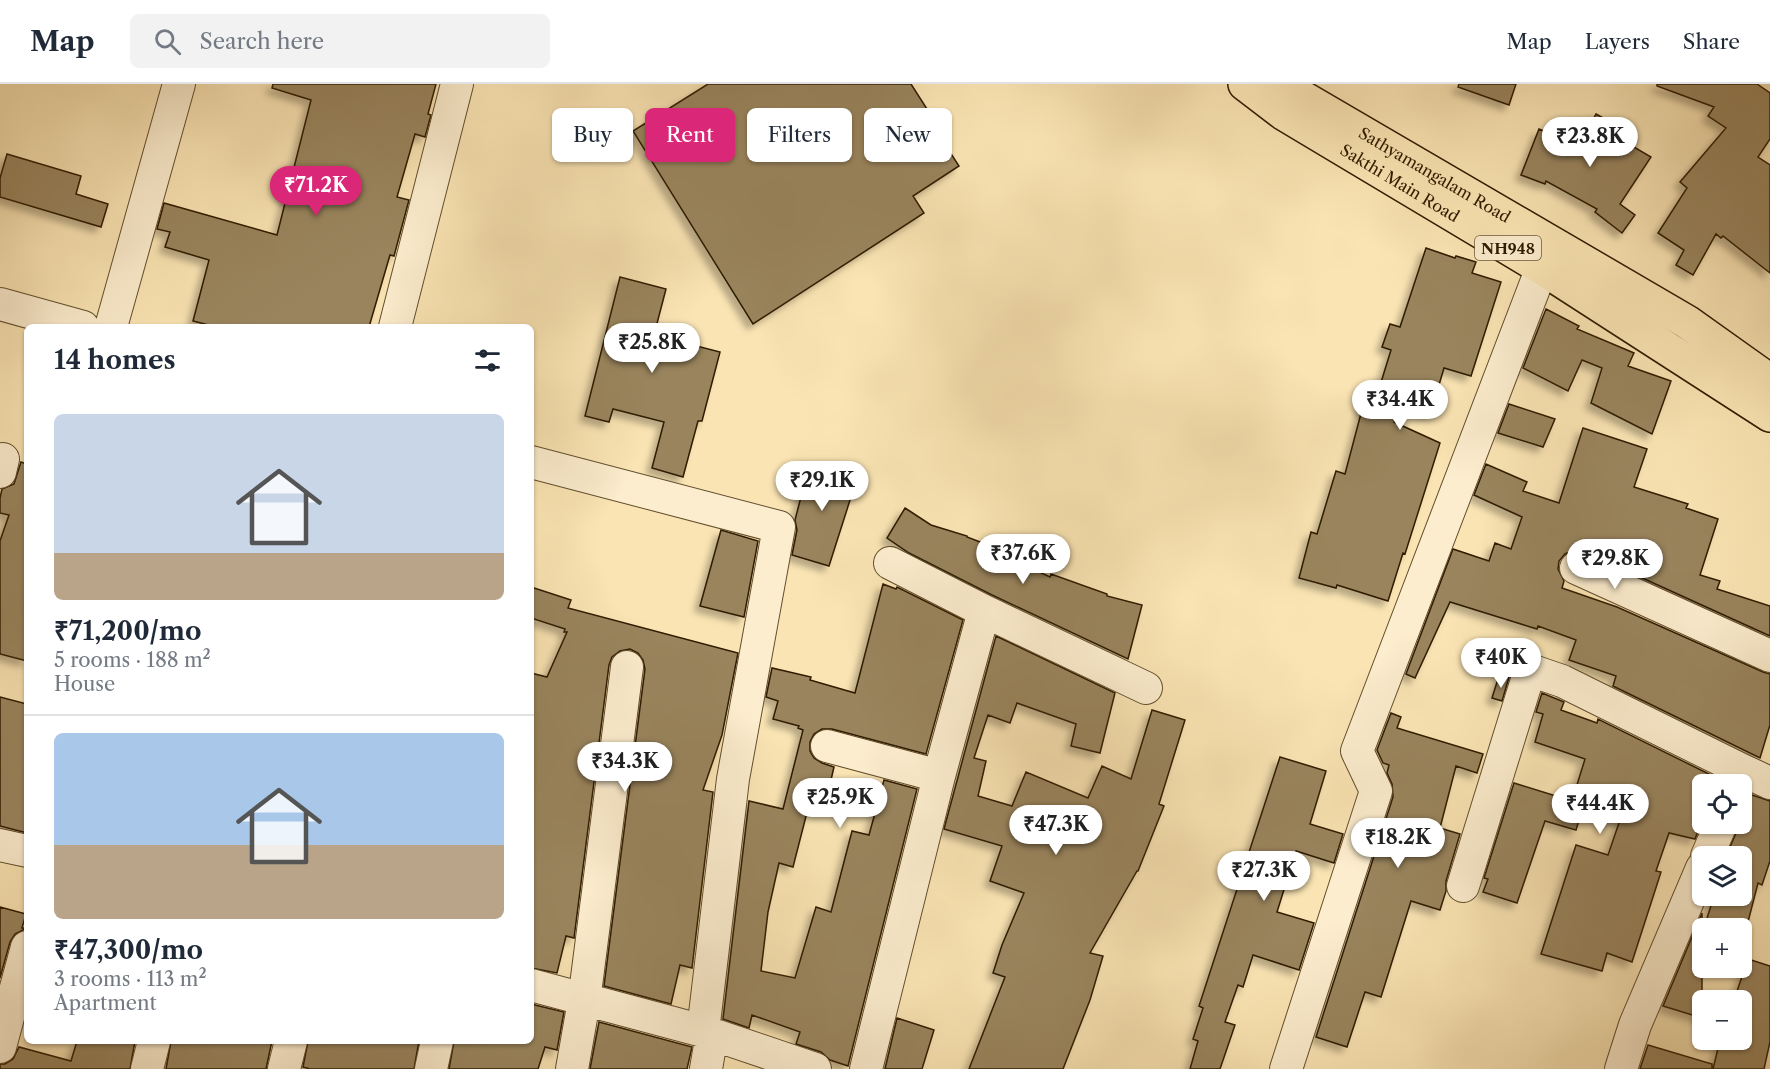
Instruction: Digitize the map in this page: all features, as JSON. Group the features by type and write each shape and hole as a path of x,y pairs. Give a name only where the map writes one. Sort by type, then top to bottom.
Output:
{"highway":[{"name":"Sakthi Main Road","path":"1245,84 1283,113 1546,255 1770,415"},
{"name":"Sathyamangalam Road","path":"1291,87 1546,255 1687,322 1770,381"}],"street":[{"path":"112,324 179,84"},
{"path":"396,324 457,84"},
{"path":"1286,1069 1376,791 1357,751 1546,255"},
{"path":"0,304 72,324"},
{"path":"534,463 779,527 733,779 706,1069"},
{"path":"890,563 984,611 1146,688"},
{"path":"1576,568 1770,656"},
{"path":"866,1069 939,776 984,611"},
{"path":"572,1069 584,1001 627,667"},
{"path":"1463,886 1530,670 1562,681 1740,774"},
{"path":"827,746 939,776"},
{"path":"0,845 24,850"},
{"path":"1621,1069 1635,1025 1692,891"},
{"path":"0,1047 24,958"},
{"path":"534,986 708,1032 813,1069"},
{"path":"147,1069 153,1044"},
{"path":"284,1069 290,1044"},
{"path":"431,1069 435,1044"}],"building":[{"path":"273,84 436,84 425,137 415,134 397,197 409,200 394,256 390,255 370,324 204,324 193,321 209,260 165,247 170,232 157,229 164,203 277,235 311,100 272,88"},
{"path":"708,84 911,84 926,108 864,108 864,162 952,162 952,155 959,166 913,196 924,213 753,324 652,162 735,162 735,108 670,108"},
{"path":"1459,84 1516,84 1509,105 1458,87"},
{"path":"1657,84 1757,84 1770,93 1770,139 1758,157 1770,165 1770,273 1723,236 1721,238 1716,234 1693,275 1676,265 1684,250 1658,233 1687,188 1680,182 1726,128 1708,116 1714,107 1657,86"},
{"path":"1596,114 1632,134 1627,143 1651,157 1620,204 1635,215 1622,233 1595,212 1597,209 1546,181 1545,184 1521,175 1539,129 1579,145"},
{"path":"645,123 645,150 633,131"},
{"path":"7,154 81,176 76,194 108,204 101,227 0,197 0,178"},
{"path":"1426,248 1455,258 1456,256 1476,262 1472,273 1501,282 1471,376 1444,368 1431,412 1402,402 1394,422 1440,443 1388,601 1337,585 1336,588 1299,578 1311,532 1317,534 1336,471 1345,474 1364,402 1374,405 1391,350 1382,347 1390,324 1400,327"},
{"path":"620,277 666,289 654,335 720,352 702,421 698,421 683,477 652,468 664,422 613,409 609,422 585,416"},
{"path":"1546,309 1579,326 1577,329 1634,353 1628,366 1671,381 1652,434 1591,403 1602,368 1582,360 1568,391 1523,368"},
{"path":"1509,404 1555,419 1543,447 1498,433"},
{"path":"1583,428 1647,449 1634,487 1688,504 1686,508 1718,519 1700,575 1720,581 1717,589 1770,606 1770,636 1629,572 1633,560 1597,547 1594,556 1575,550 1565,554 1559,561 1558,569 1564,581 1562,588 1617,607 1770,674 1770,725 1760,758 1613,686 1616,676 1569,660 1576,640 1538,626 1537,629 1450,602 1415,678 1406,674 1453,549 1489,561 1495,543 1511,549 1522,517 1474,495 1486,464 1527,482 1523,491 1559,503"},
{"path":"21,462 24,463 24,660 0,654 0,541 9,515 0,513 0,498 2,489 14,484"},
{"path":"810,462 858,475 829,566 792,555 797,530 795,520"},
{"path":"905,508 931,525 988,545 985,553 1019,566 1020,563 1050,577 1051,574 1107,594 1107,596 1142,605 1128,659 909,553 887,538"},
{"path":"721,530 758,541 744,617 700,606"},
{"path":"883,584 896,589 897,587 963,620 926,754 832,729 822,729 814,734 810,742 810,751 814,758 834,767 828,793 813,789 793,867 779,863 768,912 761,971 795,978 816,907 831,912 852,831 869,835 884,780 917,789 848,1066 830,1060 821,1052 796,1044 800,1032 752,1015 749,1028 723,1019 749,801 783,809 803,730 798,728 799,726 773,719 778,701 766,697 772,668 811,677 810,680 855,693"},
{"path":"534,588 571,600 568,608 738,653 722,735 703,790 713,792 692,968 680,965 671,1004 604,986 645,669 638,653 630,649 620,651 612,657 609,665 574,938 566,936 557,973 534,969 534,674 547,677 567,632 564,632 565,629 534,619"},
{"path":"996,636 1115,693 1100,753 1071,746 1076,724 1017,703 1010,723 988,715 974,758 986,761 978,796 1012,806 1026,772 1088,798 1102,766 1131,779 1152,710 1185,720 1159,804 1164,806 1138,871 1090,953 1103,956 1090,1000 1063,1069 969,1069 1005,977 993,973 1024,893 990,881 1002,846 944,829"},
{"path":"1507,673 1510,674 1502,701 1492,698 1498,679 1504,681"},
{"path":"1542,693 1564,702 1561,710 1597,723 1598,719 1709,774 1692,774 1692,834 1697,834 1695,839 1669,833 1656,871 1661,872 1632,962 1607,953 1602,971 1541,954 1576,845 1608,855 1620,820 1583,807 1576,830 1545,821 1517,903 1483,892 1488,879 1484,878 1514,783 1572,801 1585,759 1535,742 1543,714 1536,712"},
{"path":"0,697 24,703 24,832 0,826"},
{"path":"1391,713 1401,717 1397,728 1483,754 1477,773 1456,766 1440,828 1460,834 1440,910 1411,901 1381,997 1365,992 1347,1047 1316,1037 1393,797 1392,784 1387,773 1389,765 1383,763 1377,750"},
{"path":"1280,757 1326,771 1310,824 1343,834 1334,863 1296,851 1277,912 1314,923 1299,970 1253,955 1243,987 1238,985 1225,1022 1235,1025 1220,1069 1190,1069 1198,1041 1193,1039 1203,1008 1199,1006"},
{"path":"1752,795 1770,801 1770,861 1762,885 1758,883 1749,918 1707,918 1711,906 1752,906 1752,846 1730,846 1736,834 1752,834"},
{"path":"0,907 24,913 22,928 24,930 15,934 10,942 0,978"},
{"path":"1692,937 1692,978 1702,978 1702,990 1692,990 1692,1015 1663,1006"},
{"path":"1752,960 1770,966 1770,1042 1764,1069 1713,1069 1718,1050 1752,1050 1752,990 1737,990 1742,978 1752,978"},
{"path":"534,1005 564,1012 557,1050 545,1047 538,1069 449,1069 453,1044 534,1044"},
{"path":"897,1018 934,1030 922,1069 885,1069"},
{"path":"599,1022 692,1047 687,1069 590,1069"},
{"path":"76,1044 134,1044 130,1069 0,1069 0,1064 13,1059 19,1047 71,1061"},
{"path":"170,1044 271,1044 266,1069 166,1069"},
{"path":"307,1044 418,1044 414,1069 310,1069 303,1067"},
{"path":"1648,1045 1712,1064 1712,1069 1640,1069"}]}
